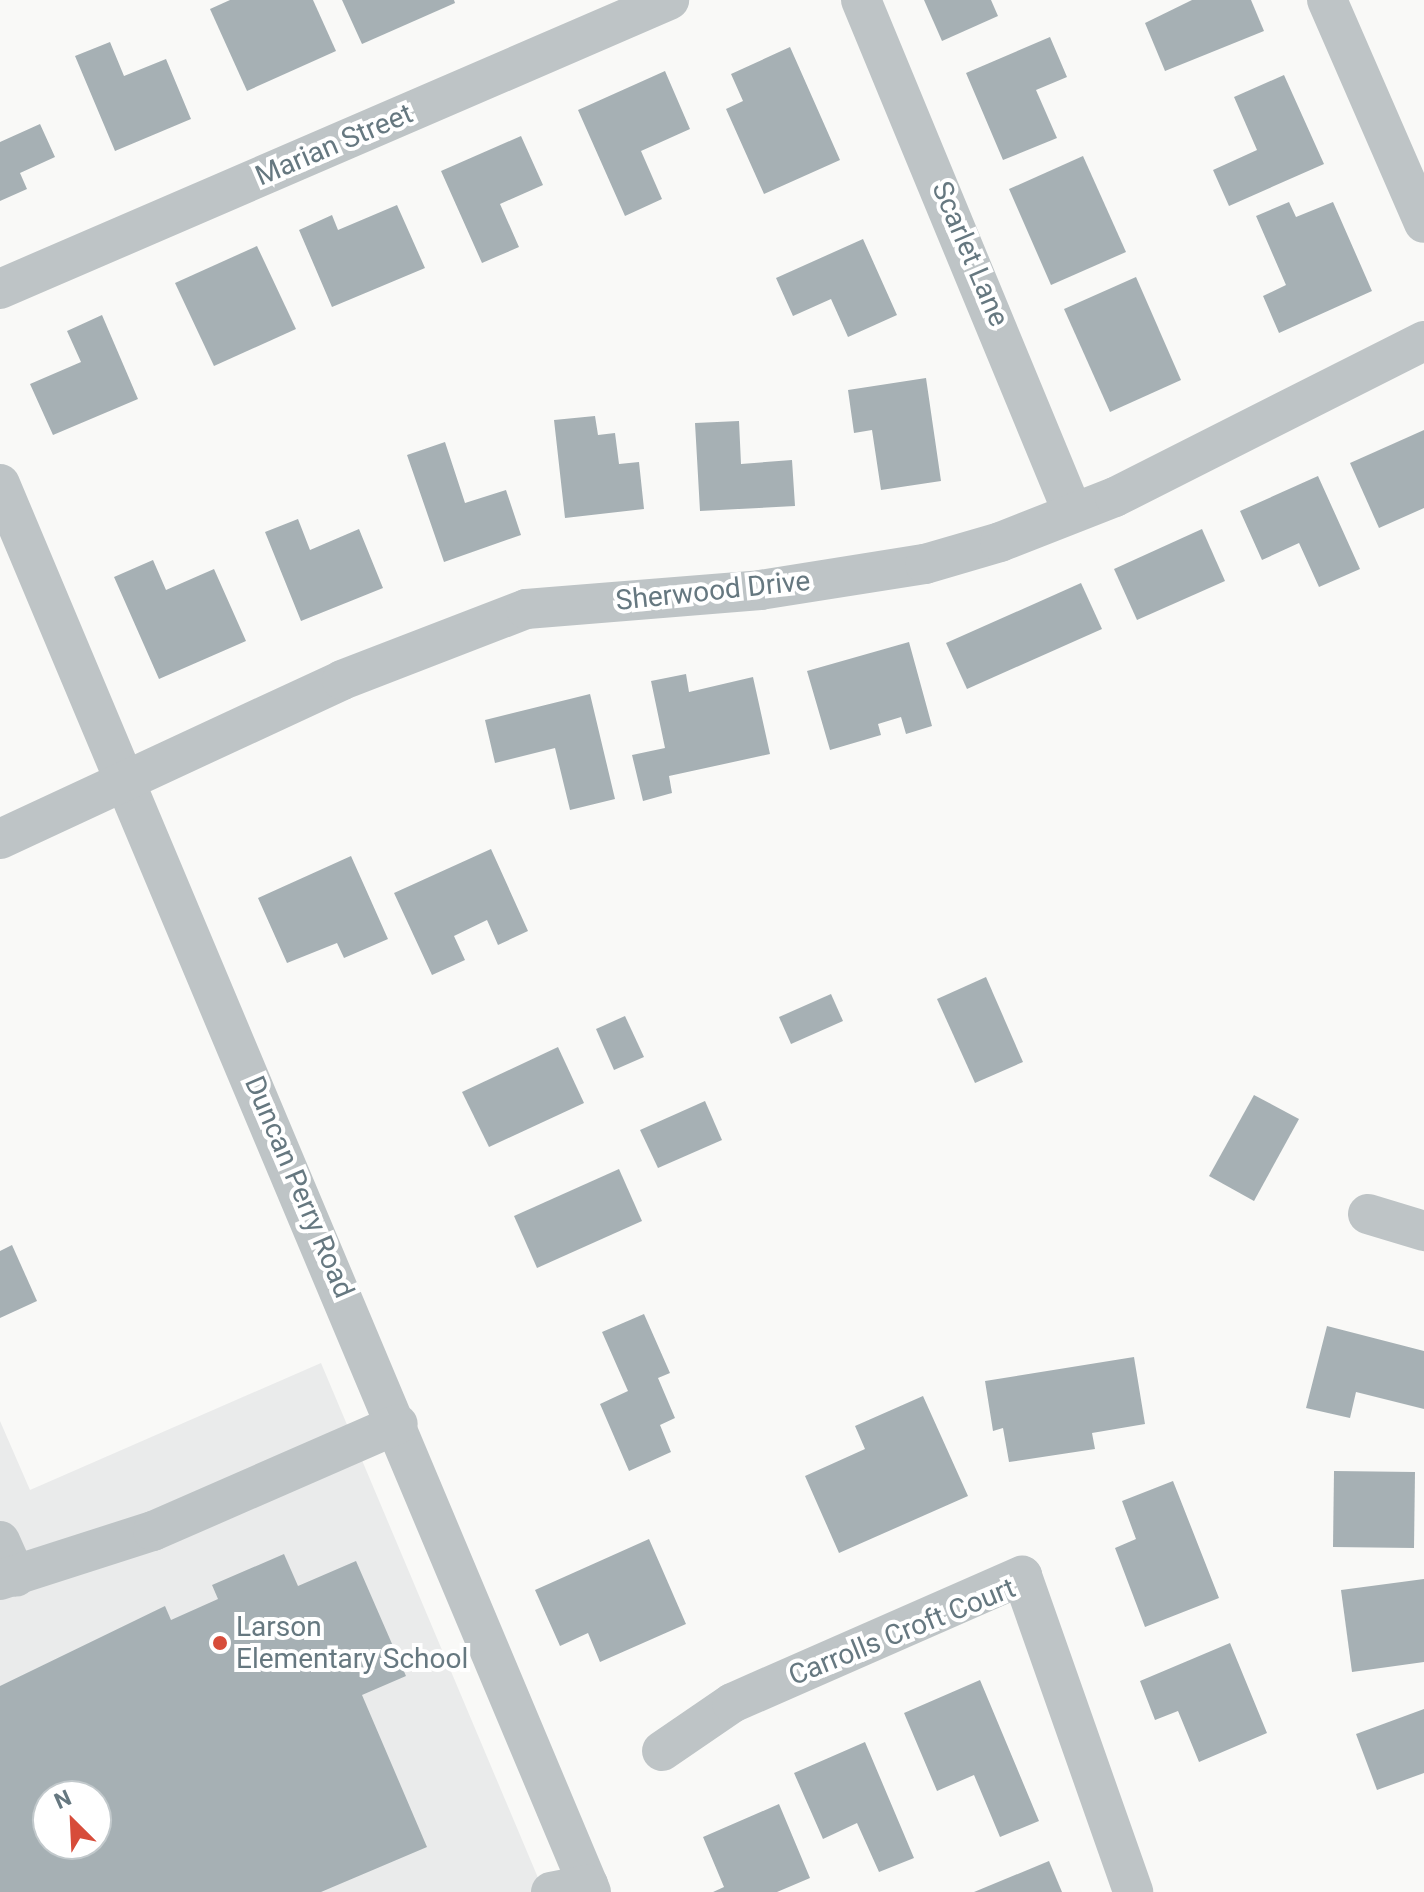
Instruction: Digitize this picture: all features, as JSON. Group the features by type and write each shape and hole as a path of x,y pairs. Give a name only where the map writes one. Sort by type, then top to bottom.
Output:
{"street":[{"name":"Marian Street","path":"0,289 669,0"},
{"name":"Scarlet Lane","path":"861,0 1072,511"},
{"path":"1327,0 1424,223"},
{"name":"Sherwood Drive","path":"0,839 342,680 526,609 760,590 925,564 1115,497 1424,341"},
{"name":"Duncan Perry Road","path":"0,484 398,1424 577,1890"},
{"path":"1368,1214 1424,1231"},
{"path":"5,1566 153,1531 398,1424"},
{"name":"Carrolls Croft Court","path":"662,1751 732,1703 1022,1576 1133,1892"}],"shaded area":[{"name":"Larson Elementary School","path":"321,1363 544,1892 0,1892 0,1421 30,1490"}],"building":[{"path":"230,0 313,0 336,51 247,91 210,9"},
{"path":"342,0 454,0 455,3 362,44"},
{"path":"924,0 991,0 998,16 942,41"},
{"path":"1192,0 1251,0 1264,31 1165,71 1145,23"},
{"path":"1050,37 1067,77 1036,90 1057,138 1003,160 966,73"},
{"path":"110,42 124,76 166,59 191,119 115,151 75,56"},
{"path":"790,47 840,160 764,194 726,109 743,101 731,74"},
{"path":"665,71 690,129 641,151 662,199 625,216 578,110"},
{"path":"1284,75 1324,164 1229,206 1213,170 1257,150 1234,97"},
{"path":"40,124 55,157 20,173 27,189 0,201 0,142"},
{"path":"521,136 543,185 500,204 519,247 482,263 441,171"},
{"path":"1083,156 1126,252 1051,285 1009,189"},
{"path":"1289,202 1296,217 1333,202 1372,291 1279,333 1263,296 1286,285 1256,216"},
{"path":"397,205 425,268 332,307 299,230 332,215 338,230"},
{"path":"863,239 897,315 848,337 831,299 793,316 776,278"},
{"path":"257,246 296,329 214,366 175,283"},
{"path":"1136,277 1181,380 1110,412 1064,309"},
{"path":"102,315 138,399 53,435 30,384 81,362 67,331"},
{"path":"926,378 941,481 881,490 872,430 854,433 848,390"},
{"path":"595,416 598,435 615,433 619,464 639,462 644,509 565,518 554,420"},
{"path":"739,421 741,464 792,460 795,506 700,511 695,423"},
{"path":"1424,430 1424,508 1379,528 1350,463"},
{"path":"445,442 465,503 506,490 521,535 444,562 407,455"},
{"path":"1318,476 1360,569 1319,587 1299,543 1262,560 1240,511"},
{"path":"298,519 310,550 359,529 383,588 301,621 265,532"},
{"path":"1202,529 1225,581 1137,620 1114,569"},
{"path":"153,560 166,590 214,569 246,641 159,679 114,577"},
{"path":"1081,583 1102,629 967,689 946,643"},
{"path":"909,642 932,726 906,734 901,717 878,724 881,735 830,750 807,671"},
{"path":"686,674 689,692 753,677 770,754 669,776 672,793 643,801 632,755 665,748 651,681"},
{"path":"590,694 615,799 570,810 555,748 495,763 485,720"},
{"path":"491,849 528,931 498,945 487,920 454,936 465,960 432,975 394,893"},
{"path":"351,856 388,939 344,958 337,943 287,963 258,898"},
{"path":"986,977 1023,1062 975,1083 937,999"},
{"path":"831,994 843,1021 791,1044 779,1017"},
{"path":"625,1016 644,1057 614,1070 596,1029"},
{"path":"558,1047 584,1103 489,1147 462,1092"},
{"path":"1254,1095 1299,1119 1254,1201 1209,1176"},
{"path":"705,1101 722,1140 658,1168 640,1130"},
{"path":"619,1169 642,1221 537,1268 514,1216"},
{"path":"12,1245 37,1301 0,1318 0,1251"},
{"path":"644,1314 670,1373 658,1378 675,1418 660,1425 671,1452 629,1471 600,1404 628,1391 602,1332"},
{"path":"1327,1326 1424,1351 1424,1409 1356,1392 1350,1418 1306,1408"},
{"path":"1134,1357 1145,1424 1092,1433 1095,1449 1009,1462 1003,1428 993,1431 985,1381"},
{"path":"923,1396 968,1496 839,1553 805,1476 865,1449 855,1426"},
{"path":"1334,1471 1415,1472 1414,1548 1333,1547"},
{"path":"1173,1481 1219,1598 1145,1627 1115,1548 1136,1539 1122,1501"},
{"path":"649,1539 686,1624 600,1662 588,1633 560,1646 535,1590"},
{"path":"284,1554 298,1586 356,1561 406,1676 362,1695 427,1847 321,1892 0,1892 0,1686 165,1606 171,1620 218,1599 212,1585"},
{"path":"1424,1579 1424,1662 1352,1672 1341,1590"},
{"path":"1230,1643 1267,1733 1199,1762 1178,1711 1155,1720 1140,1681"},
{"path":"980,1680 1039,1821 1000,1837 974,1775 937,1791 904,1713"},
{"path":"1424,1709 1424,1773 1377,1790 1356,1734"},
{"path":"865,1742 914,1858 879,1872 857,1823 823,1839 794,1773"},
{"path":"779,1804 810,1878 777,1892 713,1892 724,1887 703,1837"},
{"path":"1049,1861 1062,1892 974,1892"}],"place":[{"name":"Larson Elementary School","path":"220,1643"}]}
